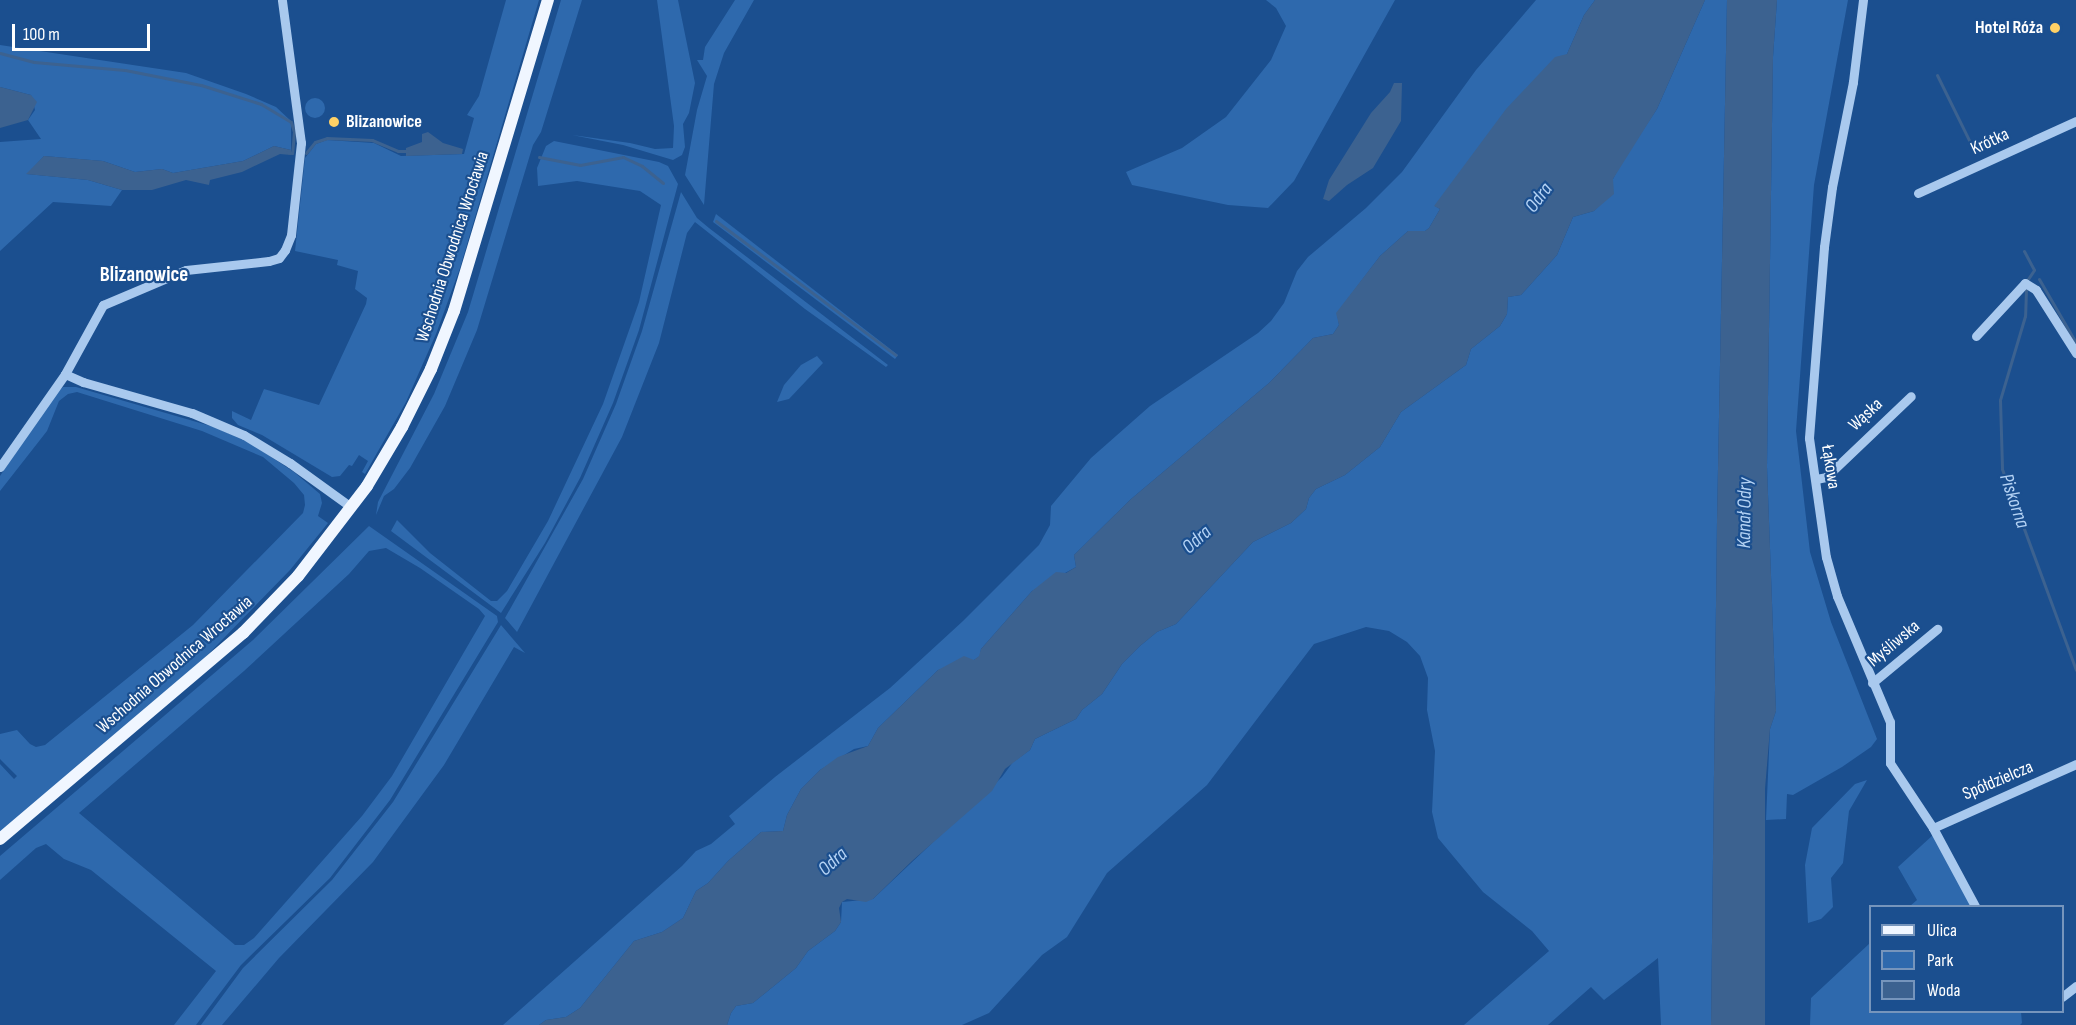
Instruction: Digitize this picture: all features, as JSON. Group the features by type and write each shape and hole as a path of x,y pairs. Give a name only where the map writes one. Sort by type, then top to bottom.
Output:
{"main road":[{"name":"Wschodnia Obwodnica Wrocławia","path":"0,839 243,633 298,576 351,507 402,427 443,342 468,270 548,0"}],"street":[{"path":"0,467 64,374 97,312 107,302 186,270 269,261 280,257 285,250 291,235 301,143 282,0"},
{"name":"Łąkowa","path":"1863,0 1853,82 1832,187 1824,248 1809,438 1826,557 1837,596 1890,723 1890,763 1933,828 1974,905"},
{"name":"Krótka","path":"1918,193 2076,120"},
{"path":"1976,336 2025,283 2036,290 2076,353"},
{"path":"64,374 83,382 192,413 244,435 290,463 351,507"},
{"name":"Wąska","path":"1816,479 1826,477 1911,396"},
{"name":"Myśliwska","path":"1872,683 1937,629"},
{"name":"Spółdzielcza","path":"1933,828 2076,764"},
{"path":"2064,995 2076,986"}],"green space":[{"path":"506,0 539,0 460,268 436,334 406,402 365,474 362,472 368,461 359,455 352,466 349,465 340,476 332,477 262,435 238,425 232,418 232,411 251,420 264,389 319,405 366,304 367,298 355,289 358,271 337,265 338,260 295,251 305,158 316,144 327,140 374,143 401,156 464,154 474,118 467,115 479,96"},
{"path":"561,0 582,0 541,132 533,145 477,330 445,406 410,468 394,489 384,496 376,515 378,502 434,394 468,312"},
{"path":"657,0 678,0 695,83 689,113 683,124 685,147 682,155 673,160 623,145 572,135 655,149 673,148 674,126"},
{"path":"735,0 754,0 724,53 714,84 704,205 685,175 697,110 707,76 697,60 703,60 705,47"},
{"path":"1266,0 1395,0 1294,181 1268,208 1228,205 1132,185 1126,172 1182,148 1226,117 1271,60 1286,26 1276,8"},
{"path":"1536,0 1595,0 1584,15 1567,54 1435,206 1440,209 1429,228 1425,231 1408,231 1380,256 1337,313 1339,325 1333,334 1313,338 1269,383 1131,499 1074,555 1076,567 1032,591 981,649 980,656 974,660 938,670 878,728 868,746 854,749 820,770 801,789 787,815 783,831 761,832 728,861 708,883 696,891 683,918 662,932 634,941 580,1008 566,1017 546,1020 539,1025 503,1025 696,851 711,844 735,824 729,816 775,777 890,688 963,621 1039,545 1050,525 1051,506 1091,458 1150,406 1258,333 1271,321 1284,303 1297,271 1308,257 1366,208 1402,172 1476,70"},
{"path":"1705,0 1727,0 1717,521 1711,1025 1661,1025 1658,958 1604,1000 1591,987 1548,1025 1464,1025 1549,951 1532,931 1483,892 1438,838 1432,812 1435,751 1427,710 1428,678 1420,656 1407,642 1389,631 1366,627 1314,644 1207,785 1107,873 1067,937 1042,955 989,1013 962,1025 727,1025 736,1006 753,1003 796,968 808,951 835,931 841,922 842,902 873,899 1002,777 1013,762 1030,750 1035,739 1076,719 1082,710 1102,694 1122,664 1140,646 1157,632 1176,624 1253,542 1291,523 1306,509 1309,498 1316,489 1345,475 1380,447 1401,412 1466,365 1471,349 1500,326 1507,314 1508,297 1521,295 1557,255 1573,217 1594,211 1612,190 1613,179 1621,163 1657,109"},
{"path":"1777,0 1848,0 1814,185 1796,431 1810,552 1831,622 1877,739 1871,747 1842,767 1793,795 1787,794 1786,819 1766,820 1770,729 1776,711 1767,467 1773,57"},
{"path":"0,45 186,73 246,94 276,107 291,121 291,150 274,146 243,161 173,173 162,169 135,172 103,161 44,156 27,174 88,180 122,190 111,206 53,202 0,251 0,142 41,139 28,120 35,110 31,95 0,87"},
{"path":"311,98 319,98 325,104 325,112 319,118 311,118 305,112 305,104"},
{"path":"554,141 659,162 668,166 678,184 639,330 613,403 580,478 545,543 501,613 391,531 397,520 430,553 491,601 497,601 507,591 548,521 603,404 639,302 661,205 640,191 577,181 538,186 537,168 546,146"},
{"path":"681,192 697,218 888,365 886,367 805,309 695,222 687,233 659,343 622,437 517,632 505,618 583,479 616,404 642,331"},
{"path":"716,214 898,355 895,359 713,222"},
{"path":"817,356 823,363 789,399 777,402 784,385 801,365"},
{"path":"63,387 76,387 214,427 250,443 294,472 320,494 322,503 318,516 328,523 290,570 188,675 0,833 0,764 14,779 17,776 0,759 0,734 17,730 30,744 36,747 45,745 193,625 303,513 305,505 304,495 294,483 263,457 202,431 77,392 68,394 59,401 47,431 0,491 0,476 55,394"},
{"path":"369,526 497,616 498,622 390,800 330,878 241,965 196,1025 174,1025 216,971 91,870 64,859 46,844 36,848 0,880 0,856 253,640","holes":["386,548 420,568 479,609 485,616 392,776 362,816 254,938 244,945 235,945 79,813 244,671 349,574 369,551"]},
{"path":"501,625 525,653 514,647 444,765 373,862 279,958 222,1025 201,1025 243,968 332,880 393,802"},
{"path":"1867,780 1849,811 1843,863 1831,878 1833,907 1821,919 1808,923 1805,865 1812,828 1855,784"},
{"path":"1933,835 1971,905 1911,905 1917,900 1898,867"},
{"path":"1869,944 1869,1013 2021,1013 2022,1023 2020,1025 1810,1025 1811,998"}],"water":[{"name":"Odra","path":"1595,0 1705,0 1657,109 1613,179 1614,194 1594,211 1573,217 1557,255 1521,295 1508,297 1507,314 1500,326 1471,349 1466,365 1401,412 1380,447 1345,475 1316,489 1309,498 1306,509 1291,523 1253,542 1176,624 1157,632 1122,664 1102,694 1082,710 1076,719 1035,739 1030,750 1005,769 992,791 912,861 873,899 866,902 847,899 842,902 839,908 841,922 835,931 808,951 796,968 753,1003 736,1006 727,1025 539,1025 546,1020 566,1017 580,1008 634,941 662,932 683,918 696,891 708,883 728,861 761,832 783,831 787,815 801,789 820,770 838,757 868,746 878,728 938,670 964,656 974,660 979,656 981,649 1032,591 1056,572 1066,573 1076,567 1074,555 1131,499 1269,383 1313,338 1333,334 1339,325 1336,313 1380,256 1408,231 1425,231 1429,228 1440,209 1434,206 1506,109 1555,57 1567,54 1584,15"},
{"name":"Kanał Odry","path":"1727,0 1777,0 1773,57 1767,467 1776,711 1770,729 1765,789 1765,1025 1711,1025 1717,521"},
{"path":"1394,83 1402,83 1401,121 1373,168 1347,185 1329,201 1323,199 1329,180 1371,113 1390,92"},
{"path":"0,87 31,95 37,102 28,120 0,128"},
{"path":"428,132 443,143 463,149 462,154 406,156 406,148 422,142 422,134"},
{"path":"274,146 291,150 291,155 280,154 242,172 210,180 209,185 186,180 152,190 122,190 88,180 26,174 44,156 103,161 135,172 162,169 173,173 243,161"}],"waterway":[{"path":"0,53 34,62 125,70 201,85 261,104 291,122 294,132 292,153 287,152"},
{"name":"Piskorna","path":"1937,75 1971,144"},
{"path":"306,153 315,142 327,138 372,140 398,151 407,151"},
{"path":"539,157 580,165 623,157 642,166 663,183"},
{"path":"716,221 896,355"},
{"name":"Piskorna","path":"2024,251 2034,270 2028,279"},
{"path":"2039,279 2075,341"},
{"name":"Piskorna","path":"2026,290 2025,316 2000,400 2002,469 2076,670"}],"place":[{"name":"Hotel Róża","path":"2055,28"},
{"name":"Blizanowice","path":"334,122"}],"district":[{"name":"Blizanowice","path":"144,275"}]}
